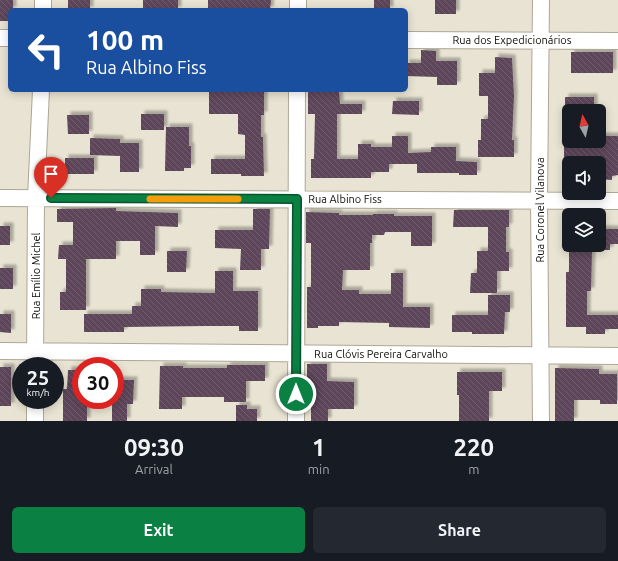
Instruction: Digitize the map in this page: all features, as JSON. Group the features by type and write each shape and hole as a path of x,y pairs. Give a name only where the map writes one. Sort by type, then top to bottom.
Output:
{"street":[{"name":"Rua Coronel Vilanova","path":"541,421 540,200 542,0"},
{"name":"Rua dos Expedicionários","path":"408,40 618,41"},
{"name":"Rua Emílio Michel","path":"36,357 36,198 41,92"},
{"path":"296,421 297,92"},
{"name":"Rua Albino Fiss","path":"0,198 618,201"},
{"name":"Rua Clóvis Pereira Carvalho","path":"0,351 27,357"},
{"name":"Rua Clóvis Pereira Carvalho","path":"64,358 296,354 618,356"},
{"path":"35,409 35,421"}],"building":[{"path":"0,0 13,0 13,8 8,8 8,21 0,21"},
{"path":"68,0 90,0 90,8 68,8"},
{"path":"143,0 178,0 178,8 143,8"},
{"path":"208,0 271,0 270,8 208,8"},
{"path":"374,0 390,0 390,8 374,8"},
{"path":"435,0 456,0 456,14 435,14"},
{"path":"421,50 436,51 436,61 457,61 457,85 437,85 437,77 408,76 408,63 421,63"},
{"path":"571,52 613,52 613,73 571,73"},
{"path":"495,57 512,58 514,96 512,140 514,140 514,157 478,157 478,140 481,140 481,119 488,119 488,96 479,96 479,73 495,73"},
{"path":"209,92 264,92 264,115 261,115 261,137 263,137 264,176 211,174 211,159 245,159 245,135 238,134 238,114 209,114"},
{"path":"308,92 339,92 340,104 362,104 362,114 337,114 337,159 358,159 358,144 371,144 371,147 392,147 392,136 408,136 408,153 431,152 431,147 456,147 456,161 477,162 477,175 459,175 459,173 417,173 417,164 389,164 389,172 371,172 371,178 311,178 311,159 314,159 315,114 308,114"},
{"path":"565,97 594,97 594,104 565,104"},
{"path":"393,101 419,101 419,115 392,114"},
{"path":"141,114 164,114 164,130 141,130"},
{"path":"67,115 89,115 89,134 68,134"},
{"path":"166,127 189,127 191,168 184,168 184,171 165,171"},
{"path":"606,136 618,136 618,175 612,176 612,180 606,180 606,156 564,156 564,148 606,148"},
{"path":"90,138 120,139 120,143 139,143 139,172 120,172 120,156 90,155"},
{"path":"65,158 94,158 94,174 65,174"},
{"path":"116,208 116,211 178,213 178,227 155,226 155,255 140,255 140,241 116,241 116,259 86,259 86,310 60,310 60,292 66,292 66,259 58,259 59,245 73,245 73,222 57,222 57,209"},
{"path":"253,209 270,209 269,249 261,249 261,270 240,270 241,249 215,248 215,230 253,230"},
{"path":"454,210 509,210 509,227 506,227 506,252 509,252 509,271 497,271 497,293 470,293 471,273 477,273 477,251 488,251 488,227 453,227"},
{"path":"306,212 339,213 339,215 394,214 394,216 432,216 432,246 411,246 411,232 385,232 384,235 372,235 372,243 370,243 370,270 343,270 342,290 359,290 359,294 391,294 391,273 403,273 403,307 430,307 430,328 389,327 389,323 339,322 339,326 318,326 318,328 307,328 307,287 311,287 311,243 306,243"},
{"path":"0,226 10,226 10,245 0,245"},
{"path":"606,229 618,229 618,244 610,244 610,250 606,250"},
{"path":"167,251 187,251 186,272 167,272"},
{"path":"569,252 592,252 591,291 587,291 587,315 618,315 618,329 605,329 605,334 586,334 586,327 566,327 566,272 569,272"},
{"path":"0,268 13,268 13,289 0,289"},
{"path":"215,271 233,271 233,291 258,291 258,331 239,331 239,326 205,326 124,327 124,332 84,332 84,314 132,314 132,306 141,306 141,289 161,289 161,292 215,293"},
{"path":"488,295 510,295 510,312 505,312 504,334 472,334 472,332 452,332 452,315 488,315"},
{"path":"0,314 11,314 11,333 0,332"},
{"path":"307,364 327,364 327,381 354,382 354,409 328,409 328,421 311,421 311,398 307,398"},
{"path":"227,365 265,365 265,381 246,381 246,402 224,402 224,397 182,397 182,409 159,409 160,366 183,366 183,368 227,368"},
{"path":"0,367 11,367 11,406 0,406"},
{"path":"555,368 599,369 599,374 617,374 617,404 600,404 600,400 574,400 574,421 555,421"},
{"path":"68,370 72,370 72,409 87,409 87,421 63,421 64,389 67,389"},
{"path":"457,372 502,372 502,391 489,391 489,421 459,421"},
{"path":"124,380 134,380 133,404 127,404 127,421 112,421 112,409 124,409"},
{"path":"236,405 247,405 247,409 257,409 257,421 236,421"}],"slow traffic":[{"path":"150,199 238,199"}],"route":[{"path":"51,198 297,199 296,394"}]}
